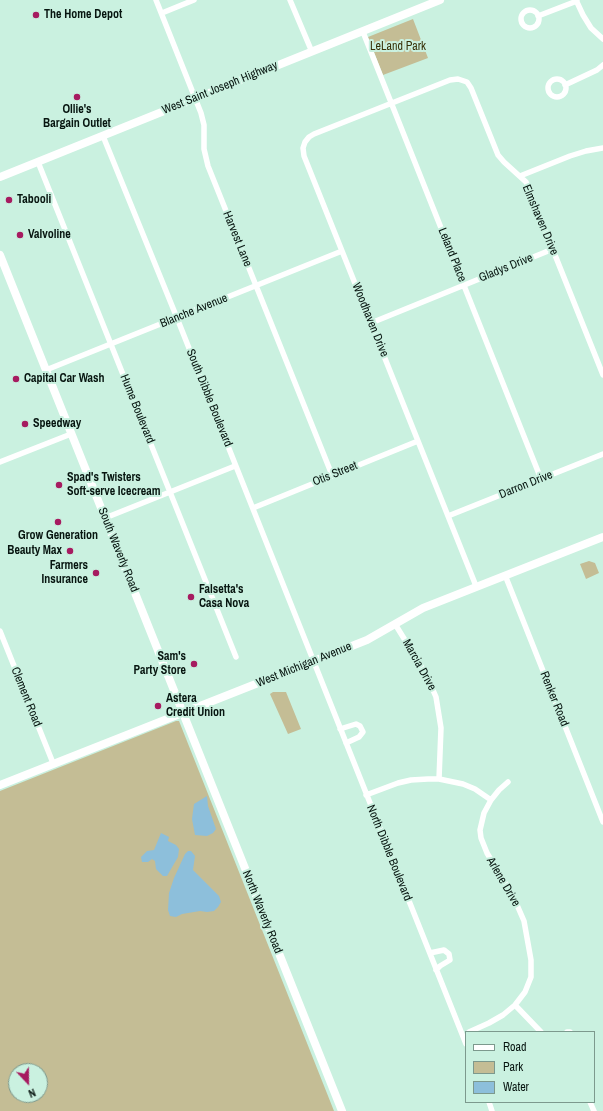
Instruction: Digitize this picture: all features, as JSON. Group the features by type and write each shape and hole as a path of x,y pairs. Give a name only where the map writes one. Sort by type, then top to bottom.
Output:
{"street":[{"name":"Harvest Lane","path":"156,0 196,98 204,125 204,149 208,166 332,475"},
{"path":"162,13 194,0"},
{"path":"290,0 312,52"},
{"name":"West Saint Joseph Highway","path":"0,177 440,0"},
{"path":"538,16 576,0 583,15 592,28 603,38"},
{"name":"Leland Place","path":"363,32 541,478"},
{"path":"565,84 592,73 603,65"},
{"name":"Elmshaven Drive","path":"392,104 450,80 458,79 467,82 471,88 498,155 526,182 603,375"},
{"name":"Woodhaven Drive","path":"392,104 314,134 305,142 304,156 476,586"},
{"name":"South Dibble Boulevard","path":"103,136 314,661"},
{"path":"520,176 586,151 603,148"},
{"name":"Hume Boulevard","path":"38,162 236,657"},
{"name":"Gladys Drive","path":"371,323 553,249"},
{"name":"Blanche Avenue","path":"46,370 342,252"},
{"name":"South Waverly Road","path":"0,255 183,712"},
{"path":"0,462 71,434"},
{"name":"Otis Street","path":"253,508 418,441"},
{"name":"Darron Drive","path":"448,516 603,454"},
{"path":"105,518 235,466"},
{"name":"West Michigan Avenue","path":"0,785 367,640 423,608 603,537"},
{"name":"Renker Road","path":"505,575 603,822"},
{"name":"Marcia Drive","path":"395,624 426,674 436,697 441,728 439,779"},
{"name":"Clement Road","path":"0,631 53,763"},
{"name":"North Dibble Boulevard","path":"314,661 436,970 464,1035"},
{"name":"North Waverly Road","path":"183,712 342,1111"},
{"path":"340,729 356,724 360,726 363,732 359,737 346,743"},
{"path":"366,795 398,783 411,780 439,779 463,784 491,800"},
{"name":"Arlene Drive","path":"471,1031 503,1015 515,1005 529,985 531,977 524,921 506,884 487,853 481,838 481,823 484,813 491,800 508,782"},
{"path":"430,953 444,950 449,954 450,960 436,970"},
{"path":"515,1005 541,1031"}],"green space":[{"name":"LeLand Park","path":"413,19 428,58 383,75 368,37"},
{"path":"589,561 595,563 599,573 586,579 580,564"},
{"path":"273,692 286,692 301,729 288,734 270,694"},
{"path":"179,721 334,1111 0,1111 0,791"}],"water":[{"path":"207,796 208,806 216,829 213,833 207,836 195,835 192,819 194,804"},
{"path":"161,833 169,837 168,841 176,845 179,849 178,857 167,876 163,876 156,869 155,861 152,859 148,862 142,862 141,857 147,851 154,850"},
{"path":"188,851 191,851 195,856 193,870 219,896 221,902 214,911 200,911 182,914 176,917 170,916 168,910 169,893 174,878 185,854"}],"place":[{"name":"The Home Depot","path":"36,15"},
{"name":"Ollie's Bargain Outlet","path":"77,97"},
{"name":"Tabooli","path":"9,200"},
{"name":"Valvoline","path":"20,235"},
{"name":"Capital Car Wash","path":"16,379"},
{"name":"Speedway","path":"25,424"},
{"name":"Spad's Twisters Soft-serve Icecream","path":"59,485"},
{"name":"Grow Generation","path":"58,522"},
{"name":"Beauty Max","path":"70,551"},
{"name":"Farmers Insurance","path":"96,573"},
{"name":"Falsetta's Casa Nova","path":"191,597"},
{"name":"Sam's Party Store","path":"194,664"},
{"name":"Astera Credit Union","path":"158,706"}]}
